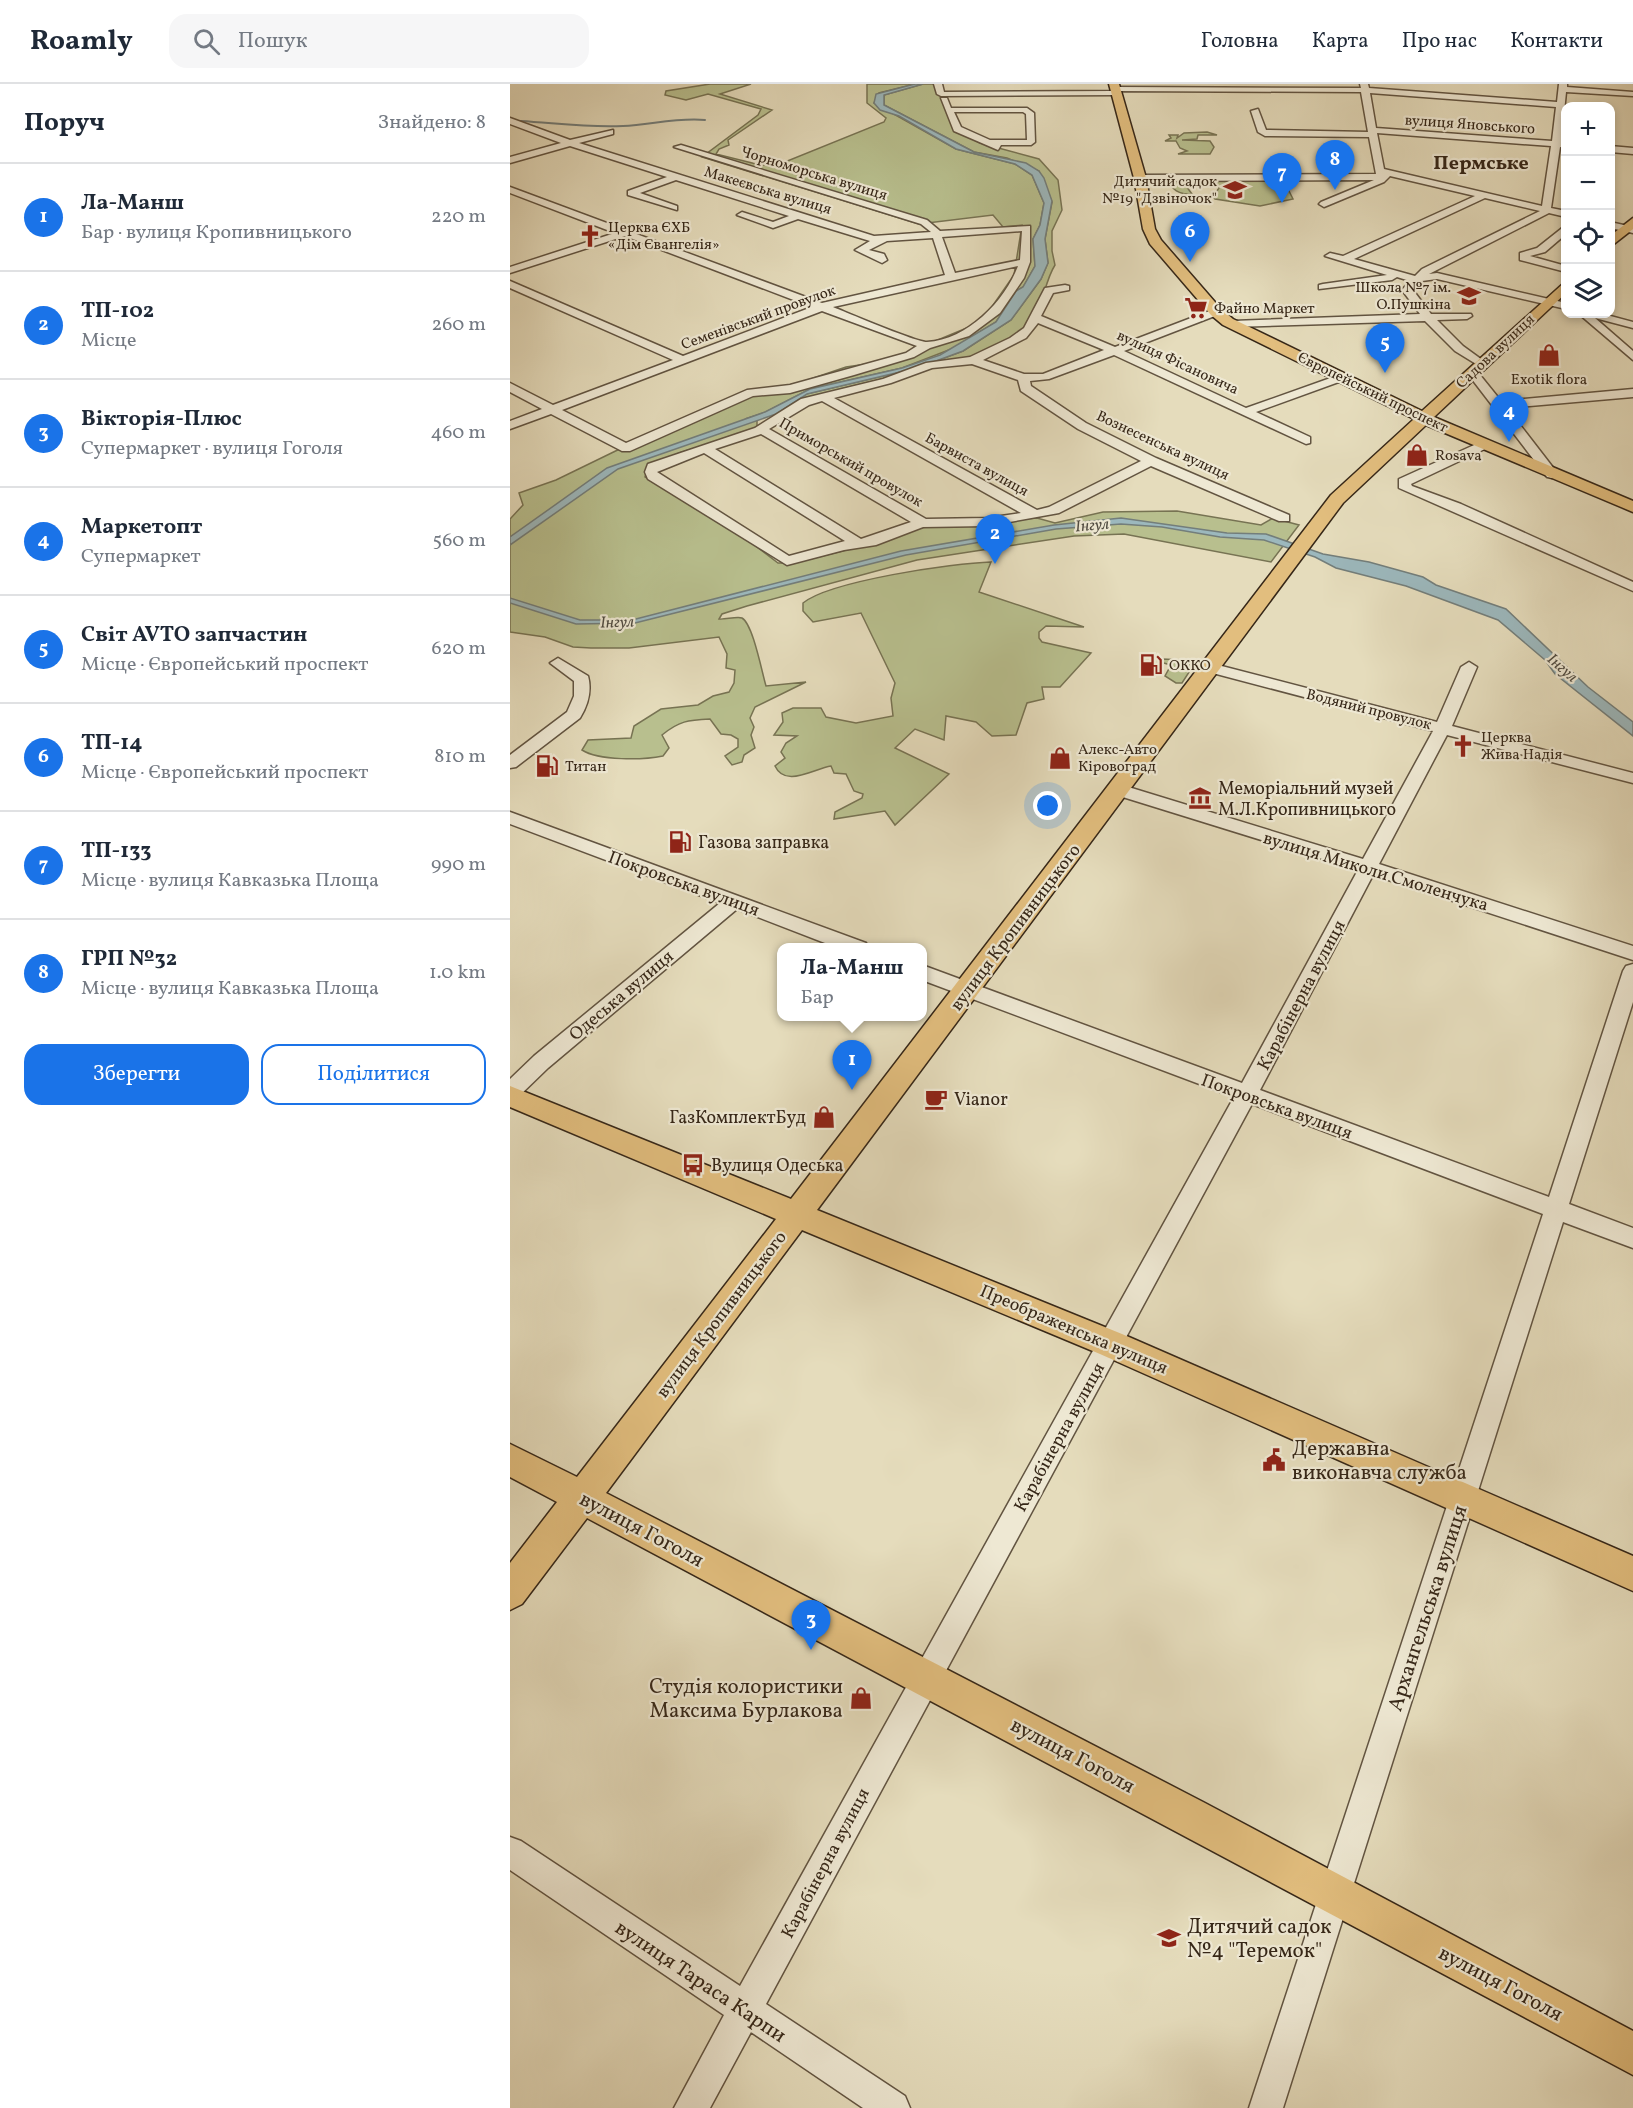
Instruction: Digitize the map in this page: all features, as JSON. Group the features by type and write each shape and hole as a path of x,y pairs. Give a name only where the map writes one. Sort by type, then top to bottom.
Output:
{"main road":[{"path":"1115,89 1140,178"},
{"name":"Європейський проспект","path":"1140,178 1149,229 1155,241 1216,312 1233,324 1483,445 1633,507"},
{"path":"1615,240 1631,227"},
{"name":"Садова вулиця","path":"1424,417 1561,289"},
{"name":"вулиця Кропивницького","path":"510,1592 1337,499 1424,417"},
{"name":"Преображенська вулиця","path":"510,1094 1111,1344 1633,1574"},
{"name":"вулиця Гоголя","path":"510,1460 1335,1894 1633,2054"}],"street":[{"path":"938,84 957,129 986,143 1018,153"},
{"path":"979,94 981,84"},
{"path":"1032,84 1033,94"},
{"path":"1625,84 1630,94"},
{"path":"1330,256 1390,275 1416,279 1432,274 1546,210 1561,145 1560,105 1563,86 1630,94"},
{"path":"941,94 1033,94 1115,89 1364,87 1560,105"},
{"path":"1364,87 1383,174"},
{"path":"949,110 1028,111 1031,142 986,143"},
{"name":"вулиця Яновського","path":"1269,120 1256,116 1262,132 1373,132 1561,145"},
{"name":"Макеєвська вулиця","path":"510,121 569,143 676,177 883,239 1024,226 1027,228 1024,262"},
{"path":"510,160 610,132"},
{"name":"Чорноморська вулиця","path":"678,147 924,222 935,230 936,235"},
{"path":"1615,149 1633,151"},
{"path":"674,207 631,193 723,161"},
{"path":"1324,204 1383,174"},
{"path":"1140,178 1383,174 1486,194 1561,213"},
{"path":"510,190 825,306 926,346"},
{"path":"775,208 822,190"},
{"path":"1344,260 1486,194"},
{"path":"742,215 773,225 799,215"},
{"path":"1615,225 1631,227"},
{"path":"1561,232 1541,250 1524,255 1524,258 1561,268"},
{"path":"510,270 625,233"},
{"path":"936,235 951,276"},
{"path":"882,260 880,256 860,250 883,239"},
{"path":"510,387 626,448 751,393 790,389 850,373 910,356 926,346 965,334 980,326 1006,297 1019,278 1024,262"},
{"name":"Семенівський провулок","path":"510,425 825,306 951,276 1024,262"},
{"path":"1432,274 1561,305"},
{"path":"1323,287 1390,275"},
{"path":"1390,275 1407,290 1425,316 1450,343 1477,368 1500,405 1552,474"},
{"path":"1407,290 1416,279"},
{"path":"510,284 683,360"},
{"path":"1035,515 987,522 923,523 860,544 798,560 782,560 653,476 651,472 653,467 762,430 761,428 789,410 823,397 878,384 930,366 973,360 1031,327 1033,318 1049,290 1065,288"},
{"path":"1023,378 1045,377 1216,312"},
{"path":"1233,324 1467,316"},
{"name":"вулиця Фісановича","path":"1033,318 1113,350 1306,440"},
{"path":"1589,318 1633,357"},
{"path":"1612,318 1632,322"},
{"name":"Вознесенська вулиця","path":"973,360 1023,378 1025,387 1082,426 1151,461 1284,518"},
{"path":"1245,412 1343,377"},
{"path":"1500,405 1633,393"},
{"name":"Барвиста вулиця","path":"823,397 1035,515 1054,510 1151,461"},
{"name":"Приморський провулок","path":"762,430 923,523"},
{"path":"1483,445 1404,482 1406,488 1456,507 1633,587"},
{"path":"707,449 860,544"},
{"path":"510,763 574,715 580,704 583,684 580,676 558,663"},
{"name":"Карабінерна вулиця","path":"691,2108 1247,1096 1443,727 1469,667"},
{"name":"Водяний провулок","path":"1210,668 1633,778"},
{"name":"вулиця Миколи Смоленчука","path":"1119,790 1369,867 1633,953"},
{"name":"Покровська вулиця","path":"510,818 846,943"},
{"name":"Одеська вулиця","path":"510,1094 541,1062 735,901"},
{"name":"Архангельська вулиця","path":"1266,2108 1633,971"},
{"name":"Покровська вулиця","path":"927,974 1247,1096 1633,1238"},
{"name":"вулиця Тараса Карпи","path":"510,1852 893,2108"}],"green space":[{"path":"710,84 751,84 720,94 772,110 728,140 729,145 719,149 716,154 760,165 780,164 884,122 886,118 867,103 867,84 915,84 879,93 874,103 956,149 1015,164 1032,175 1044,203 1040,225 1033,239 1035,266 1023,287 1016,291 996,322 954,348 902,368 810,389 766,412 745,419 757,420 757,429 679,453 647,470 645,477 740,534 778,563 794,563 875,543 907,530 933,526 1037,518 1055,523 1103,512 1177,511 1261,525 1273,518 1299,525 1271,562 1124,534 1074,536 917,560 747,606 722,614 719,619 742,618 746,622 766,686 806,682 755,707 750,718 754,727 751,735 755,748 744,755 742,762 732,765 725,756 738,747 738,739 731,735 721,734 710,719 684,722 662,735 669,748 663,756 633,759 610,758 582,750 588,740 631,738 634,726 661,709 698,705 713,696 729,692 734,683 735,670 726,668 727,654 719,637 629,648 591,648 573,647 545,637 510,632 510,519 523,505 519,493 556,480 669,425 747,393 784,388 846,367 887,361 974,325 989,311 1014,275 1022,225 1003,227 993,215 919,224 702,157 758,115 761,109 708,94 686,100 665,95 666,91"},
{"path":"923,84 939,84 955,129 980,143 1039,159 1058,180 1062,210 1052,231 1055,265 1037,312 1019,336 995,349 790,410 784,407 806,394 917,368 963,351 1011,320 1041,279 1048,263 1045,239 1052,202 1039,171 1007,158 974,152 884,105 884,95"},
{"path":"1207,132 1217,135 1198,135 1197,139 1182,140 1210,141 1214,147 1210,154 1178,154 1187,151 1180,148 1176,141 1165,141 1171,138 1169,135 1178,135 1177,138 1184,133"},
{"name":"Дитячий садок №19 \"Дзвіночок\"","path":"1271,179 1286,185 1293,199 1260,206 1215,199 1213,197 1219,188 1213,183 1188,184 1186,186 1192,194 1177,191 1170,184 1173,181"},
{"path":"991,562 979,592 1084,627 1046,626 1039,632 1039,638 1042,642 1091,653 1060,687 1042,687 1044,699 1027,703 1016,735 992,736 976,722 946,716 944,740 915,729 895,748 949,774 895,825 885,811 834,819 835,812 862,798 863,794 854,791 846,774 834,773 831,766 792,776 785,776 780,772 775,766 785,758 781,752 786,743 797,736 774,735 783,722 782,713 793,708 821,708 826,717 856,723 893,716 891,698 895,683 861,613 813,622 803,611 803,603 838,587 864,581 922,570"},
{"path":"1162,659 1183,660 1193,666 1182,683 1176,683 1165,676 1171,665 1160,662"}],"water":[{"path":"923,84 884,95 884,105 974,152 1026,163 1039,171 1044,178 1052,201 1045,239 1048,263 1041,279 1011,320 963,351 917,368 807,394 776,414 618,469 510,545 510,537 607,468 765,412 810,389 902,368 940,355 996,322 1016,291 1023,287 1035,266 1033,239 1040,225 1044,203 1032,175 1015,164 956,149 899,116 880,110 874,103 876,94"},
{"name":"Інгул","path":"1121,518 1227,533 1266,534 1323,554 1369,562 1423,577 1436,585 1506,609 1588,687 1633,722 1633,736 1555,674 1545,660 1498,620 1406,586 1336,568 1315,557 1264,540 1220,537 1162,527 1121,524 1056,529 906,555 635,623 576,624 510,603 510,598 580,620 632,620 901,551 1054,525"}],"waterway":[{"path":"521,121 610,126 705,120"}],"place":[{"name":"Дитячий садок №19 \"Дзвіночок\"","path":"1235,190"},
{"name":"ГРП №32","path":"1335,190"},
{"name":"ТП-133","path":"1282,203"},
{"name":"Церква ЄХБ «Дім Євангелія»","path":"590,236"},
{"name":"ТП-14","path":"1190,262"},
{"name":"Школа №7 ім. О.Пушкіна","path":"1469,296"},
{"name":"Файно Маркет","path":"1196,308"},
{"name":"Exotik flora","path":"1549,355"},
{"name":"Світ AVTO запчастин","path":"1385,373"},
{"name":"Маркетопт","path":"1509,442"},
{"name":"Rosava","path":"1417,455"},
{"name":"ТП-102","path":"995,564"},
{"name":"ОККО","path":"1151,665"},
{"name":"Церква Жива Надія","path":"1463,746"},
{"name":"Алекс-Авто Кіровоград","path":"1060,758"},
{"name":"Титан","path":"547,766"},
{"name":"Меморіальний музей М.Л.Кропивницького","path":"1200,798"},
{"name":"Газова заправка","path":"680,842"},
{"name":"Ла-Манш","path":"852,1090"},
{"name":"Vianor","path":"936,1099"},
{"name":"ГазКомплектБуд","path":"824,1117"},
{"name":"Вулиця Одеська","path":"693,1165"},
{"name":"Державна виконавча служба","path":"1274,1460"},
{"name":"Вікторія-Плюс","path":"811,1650"},
{"name":"Студія колористики Максима Бурлакова","path":"861,1698"},
{"name":"Дитячий садок №4 \"Теремок\"","path":"1169,1938"}],"district":[{"name":"Пермське","path":"1481,162"}]}
